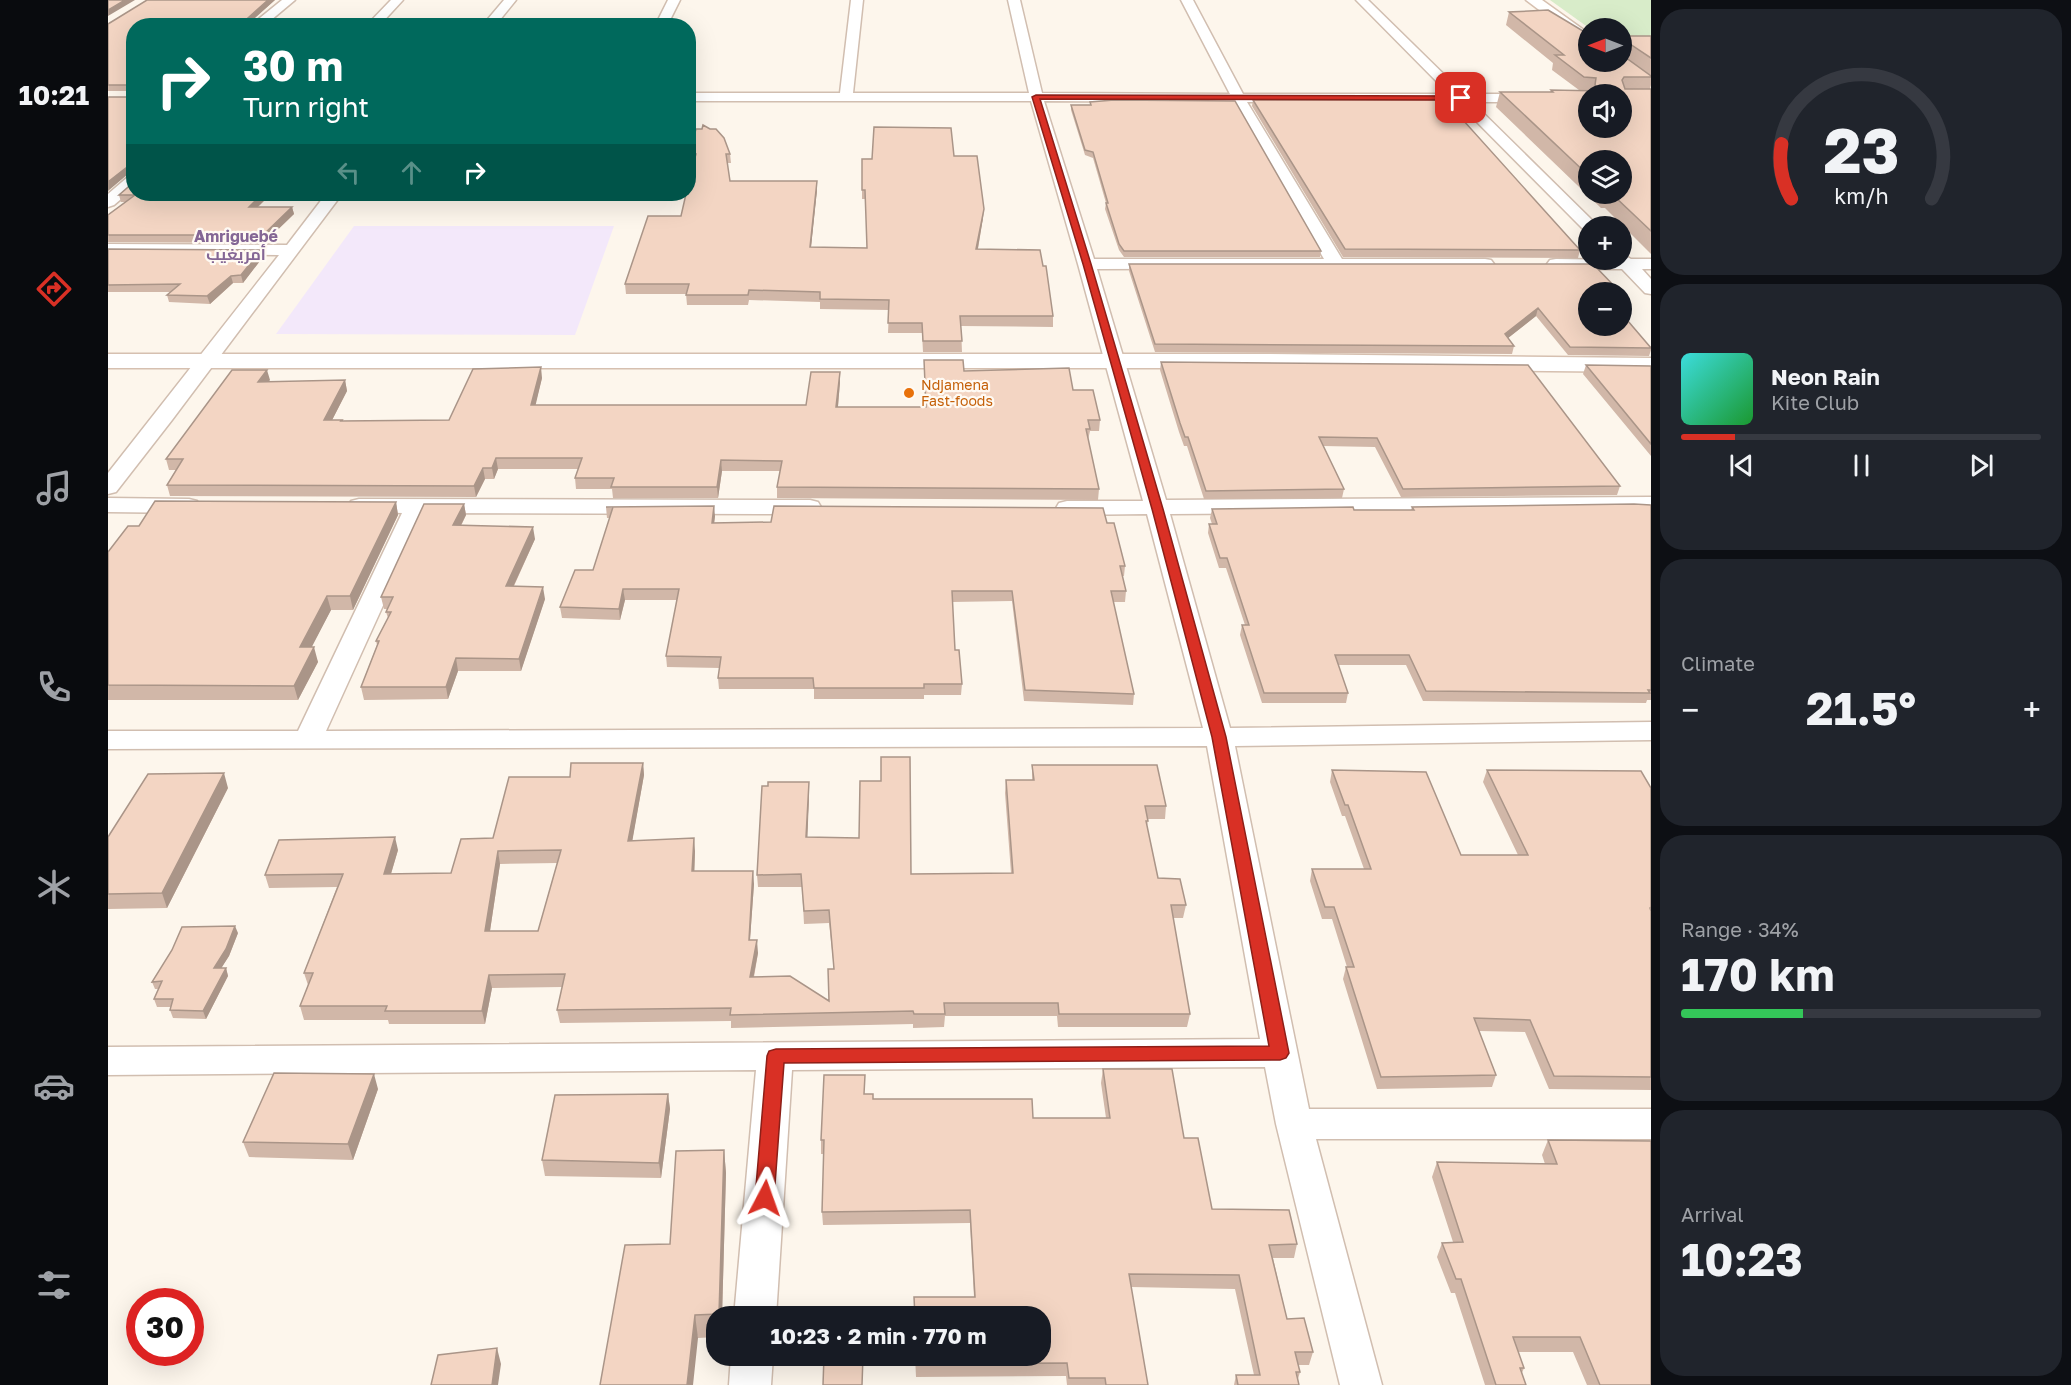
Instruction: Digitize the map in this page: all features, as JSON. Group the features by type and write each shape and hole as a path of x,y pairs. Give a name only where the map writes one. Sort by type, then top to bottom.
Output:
{"street":[{"path":"266,18 289,0"},
{"path":"380,18 397,0"},
{"path":"495,18 510,0"},
{"path":"665,18 674,0"},
{"path":"846,96 857,0"},
{"path":"1014,0 1036,97 1087,264 1219,737 1294,1124 1360,1385"},
{"path":"1187,0 1238,97 1336,264"},
{"path":"1362,0 1579,216"},
{"path":"1533,0 1578,33"},
{"path":"1551,0 1578,19"},
{"path":"696,97 1578,98"},
{"path":"108,202 126,185"},
{"path":"108,487 329,201"},
{"path":"108,249 291,250"},
{"path":"1534,264 1578,263"},
{"path":"1632,263 1651,264"},
{"path":"1087,264 1499,264"},
{"path":"1632,270 1651,289"},
{"path":"108,350 210,356 440,360 1651,352"},
{"path":"108,361 210,356"},
{"path":"1112,357 1651,365"},
{"path":"1050,508 1651,504"},
{"path":"108,505 215,506"},
{"path":"334,506 835,508"},
{"path":"308,739 417,506"},
{"path":"108,740 1219,737 1651,731"},
{"path":"108,1061 1280,1053"},
{"path":"756,1306 776,1056"},
{"path":"1294,1124 1651,1124"},
{"path":"750,1385 751,1366"}],"shaded area":[{"path":"354,226 614,226 575,335 276,334"}],"green space":[{"path":"1550,0 1651,0 1651,44 1632,44 1632,18 1578,18 1578,20"}],"building":[{"path":"108,0 125,0 108,10"},
{"path":"147,0 268,0 248,18 126,18 126,85 108,85 108,24"},
{"path":"1548,10 1578,28 1578,72 1632,72 1632,62 1651,77 1624,77 1623,84 1595,84 1596,78 1584,77 1555,55 1564,55 1509,12"},
{"path":"1632,36 1651,36 1651,58 1632,45"},
{"path":"1632,89 1651,89 1651,231 1623,204 1632,204 1632,150 1578,150 1578,166 1500,92 1553,92 1551,90 1578,91 1578,138 1632,138"},
{"path":"108,97 126,97 126,168 108,182"},
{"path":"1114,100 1235,101 1321,251 1124,251 1119,244 1106,203 1108,203 1093,152 1085,150 1071,105 1091,105 1090,102"},
{"path":"1253,100 1445,100 1578,248 1578,250 1345,249"},
{"path":"703,125 716,129 724,138 730,154 726,154 730,181 817,181 810,247 867,248 862,159 872,159 874,127 951,128 954,156 977,156 984,209 976,249 1040,250 1043,266 1046,266 1053,316 960,316 962,341 923,341 922,323 888,323 889,300 820,299 820,292 749,290 748,295 686,295 689,284 625,284 648,216 681,216 684,201 696,201 696,129 702,129"},
{"path":"127,201 255,201 249,207 292,207 263,235 108,235 108,215"},
{"path":"108,249 261,250 241,275 231,276 207,296 167,295 180,284 108,285"},
{"path":"1129,264 1578,264 1578,270 1599,270 1610,282 1578,282 1578,336 1632,336 1632,326 1651,348 1570,347 1538,308 1505,334 1514,346 1155,344"},
{"path":"924,360 963,360 964,371 1069,368 1073,390 1093,390 1100,420 1088,420 1090,429 1086,429 1099,489 777,487 782,461 721,460 717,487 611,487 614,478 575,478 582,458 496,458 492,468 483,468 474,486 167,485 183,459 166,459 232,370 267,370 258,382 345,380 324,420 449,420 473,369 541,367 531,405 806,405 811,372 840,372 836,407 926,407"},
{"path":"1161,362 1528,365 1620,486 1403,489 1377,438 1319,437 1344,489 1206,491 1188,437 1185,437 1180,423"},
{"path":"1586,365 1651,366 1651,444"},
{"path":"155,501 396,502 350,596 327,596 300,647 314,647 294,686 108,685 108,552 128,526 139,526"},
{"path":"424,504 464,504 453,525 533,527 506,586 543,587 519,659 456,658 446,687 361,687 379,641 376,641 391,612 386,612 393,597 381,597"},
{"path":"1651,505 1651,690 1648,690 1650,693 1426,691 1409,655 1335,655 1348,693 1264,693 1242,625 1249,625 1227,558 1220,558 1209,524 1217,524 1212,509 1353,507 1354,510 1414,510 1412,507"},
{"path":"714,506 712,523 771,522 774,506 1103,508 1107,523 1114,523 1125,566 1120,566 1126,591 1111,591 1134,694 1025,690 1012,591 952,591 955,650 959,650 962,684 924,684 924,688 814,688 813,678 718,678 721,657 666,656 679,589 623,589 619,609 560,607 575,570 593,570 613,507 606,507"},
{"path":"881,757 910,757 911,874 1013,873 1006,780 1034,780 1032,765 1157,765 1166,806 1145,806 1148,821 1146,821 1158,878 1180,879 1186,905 1171,905 1190,1014 1059,1014 1058,1003 944,1003 945,1014 914,1014 913,1011 730,1015 731,1008 557,1010 565,974 489,975 482,1011 385,1011 387,1006 300,1006 313,973 304,973 343,874 265,875 279,840 395,837 384,874 451,873 461,839 493,838 509,777 570,777 571,763 643,763 628,841 694,838 692,871 753,871 749,940 757,940 750,977 790,976 829,1001 828,969 834,969 829,910 804,911 801,874 757,875 762,786 768,786 768,782 809,782 806,837 859,838 860,781 881,781","holes":["561,850 538,931 485,931 498,851"]},
{"path":"1332,770 1426,772 1461,855 1528,855 1487,770 1641,771 1651,788 1651,1077 1554,1076 1530,1020 1474,1018 1496,1075 1381,1077 1346,967 1354,967 1334,907 1325,907 1312,869 1371,869 1348,805 1345,805"},
{"path":"224,773 162,893 108,894 108,837 148,774"},
{"path":"235,926 226,949 214,968 226,968 203,1011 170,1010 173,999 154,999 162,981 152,982 172,950 182,927"},
{"path":"1103,1069 1172,1069 1184,1138 1198,1138 1212,1209 1289,1210 1297,1244 1269,1245 1287,1319 1304,1318 1313,1352 1295,1352 1300,1372 1296,1372 1299,1385 1238,1385 1236,1375 1260,1375 1239,1275 1129,1274 1148,1385 1106,1385 1105,1378 1069,1378 1067,1363 1051,1363 1051,1306 914,1306 914,1297 975,1297 970,1210 822,1212 824,1140 821,1140 824,1075 865,1075 864,1094 873,1094 873,1099 1032,1099 1033,1118 1110,1118"},
{"path":"274,1073 374,1074 348,1144 243,1142"},
{"path":"668,1094 659,1163 542,1160 555,1095"},
{"path":"1548,1140 1651,1141 1651,1385 1600,1385 1580,1337 1513,1337 1524,1368 1520,1368 1526,1385 1496,1385 1461,1279 1456,1279 1442,1243 1463,1242 1437,1162 1557,1164"},
{"path":"724,1150 719,1306 706,1306 706,1315 695,1315 687,1385 600,1385 625,1245 670,1244 676,1151"},
{"path":"497,1348 492,1385 431,1385 438,1355"},
{"path":"824,1366 863,1366 862,1385 823,1385"}],"place":[{"name":"Ndjamena Fast-foods","path":"909,393"}],"district":[{"name":"Amriguebé أمريغيب","path":"236,245"}],"route":[{"path":"765,1198 776,1056 1280,1053 1219,737 1087,264 1036,97 1461,98"}]}
